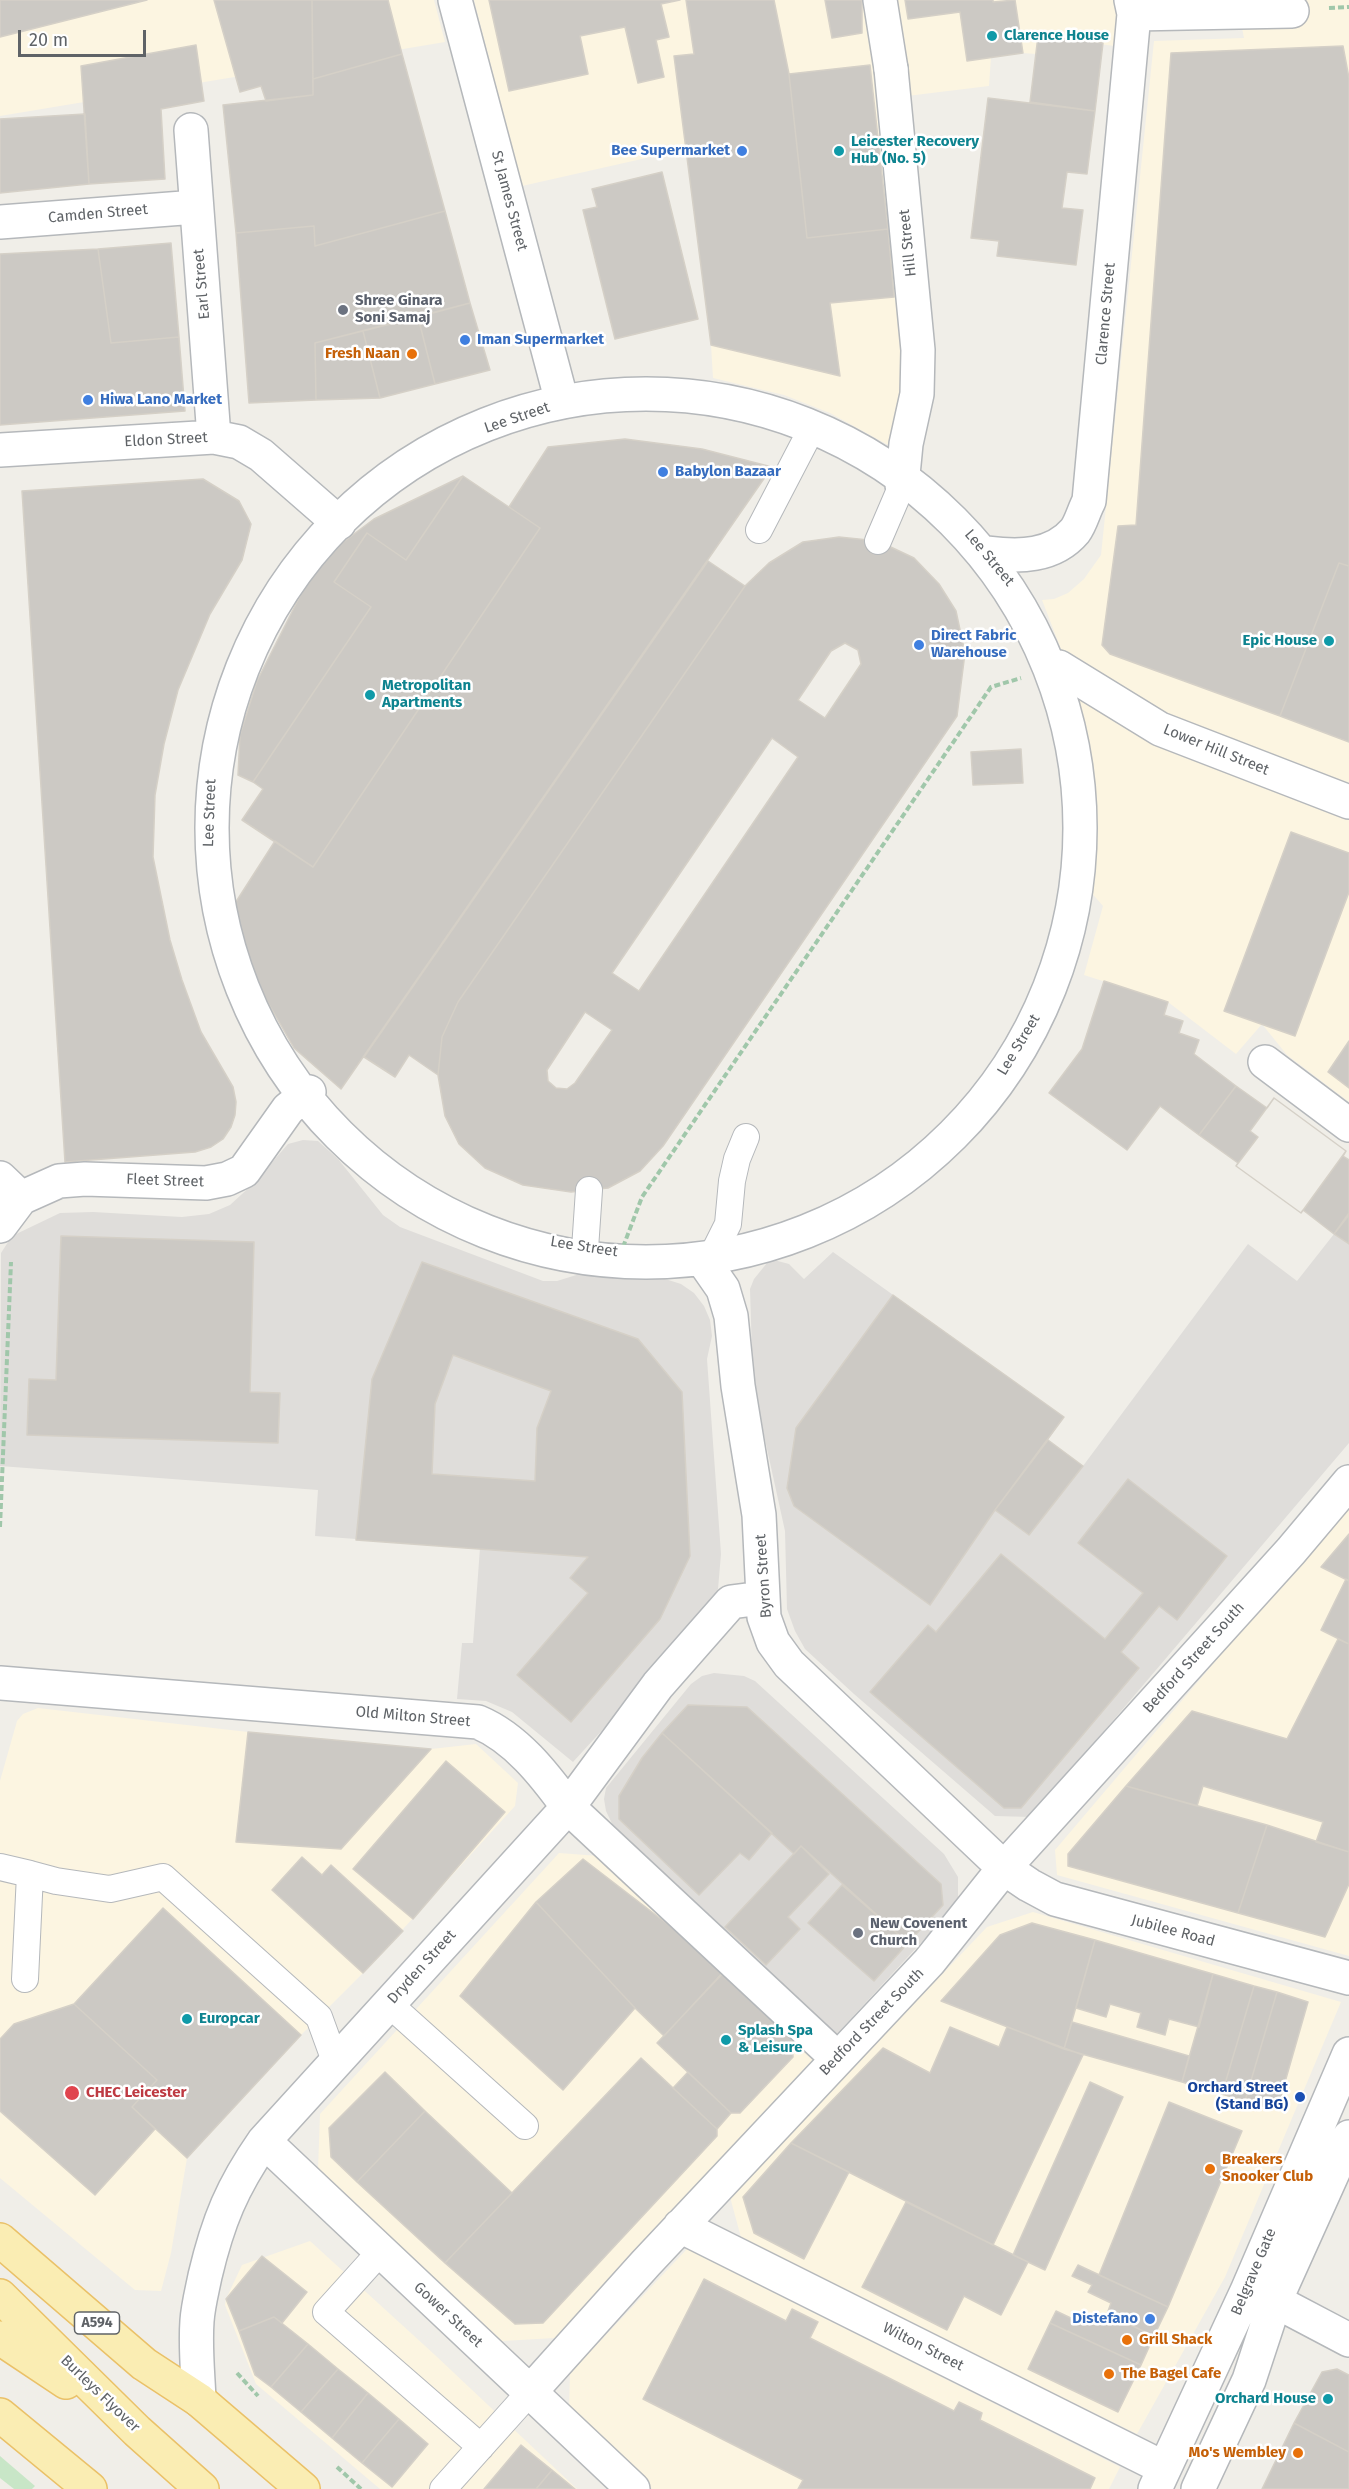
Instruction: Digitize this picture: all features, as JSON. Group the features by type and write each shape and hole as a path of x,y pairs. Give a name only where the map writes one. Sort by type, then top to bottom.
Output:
{"main road":[{"name":"A594","path":"0,2240 144,2364 199,2400 303,2489"},
{"name":"Burleys Flyover","path":"0,2296 137,2431 202,2489"},
{"path":"0,2338 137,2431"},
{"path":"0,2415 90,2489"}],"street":[{"name":"St James Street","path":"455,0 562,402"},
{"name":"Hill Street","path":"880,0 891,69 918,350 917,394 906,444 902,485"},
{"path":"1132,7 1292,11"},
{"name":"Clarence Street","path":"988,553 1013,556 1052,550 1075,531 1089,501 1132,7"},
{"name":"Earl Street","path":"190,130 214,437"},
{"name":"Camden Street","path":"0,222 196,207"},
{"name":"Lee Street","path":"628,398 702,402 810,432 902,485 941,504 988,553 1035,619 1059,667 1073,730 1080,776 1082,823 1077,889 1060,963 1044,1004 1023,1043 998,1080 970,1115 938,1149 905,1179 876,1198 801,1237 758,1254 707,1266 688,1254 620,1253 585,1249 499,1228 455,1211 411,1186 372,1159 258,1033 226,958 209,873 209,781 234,678 293,553 339,523 374,493 441,447 490,426 562,402 628,398"},
{"name":"Eldon Street","path":"0,450 214,437 239,442 261,455 339,523"},
{"name":"Lower Hill Street","path":"1059,667 1160,729 1349,802"},
{"path":"1265,1062 1349,1125"},
{"name":"Fleet Street","path":"10,1188 86,1179 206,1184 228,1179 244,1171 288,1109 309,1092"},
{"path":"0,1226 10,1188"},
{"name":"Byron Street","path":"707,1266 723,1289 731,1316 738,1386 759,1515 764,1617 773,1642 789,1664 1004,1868"},
{"name":"Bedford Street South","path":"530,2392 680,2226 929,1962 1004,1868 1291,1551 1349,1482"},
{"name":"Dryden Street","path":"199,2400 197,2318 215,2234 226,2204 242,2173 264,2141 567,1808 658,1685 731,1602 762,1598"},
{"name":"Old Milton Street","path":"0,1683 478,1722 495,1729 543,1772 567,1808 837,2058"},
{"name":"Jubilee Road","path":"1004,1868 1029,1886 1055,1899 1349,1978"},
{"name":"Belgrave Gate","path":"1160,2479 1247,2291 1349,2054"},
{"name":"Belgrave Gate","path":"1197,2489 1248,2380 1275,2301 1349,2138"},
{"name":"Gower Street","path":"264,2141 629,2488"},
{"name":"Wilton Street","path":"680,2226 1160,2479"},
{"path":"1275,2301 1349,2340"}],"lane":[{"path":"759,530 810,432"},
{"path":"878,541 902,485"},
{"path":"707,1266 728,1224 734,1170 746,1137"},
{"path":"585,1249 589,1190"},
{"path":"0,1867 56,1881 111,1889 163,1877 320,2017 335,2061"},
{"path":"25,1978 30,1874"},
{"path":"389,2004 525,2126"},
{"path":"381,2251 327,2312 481,2447"},
{"path":"444,2489 530,2392"}],"path":[{"path":"620,1253 642,1197 991,687 1059,667"},
{"path":"0,1527 11,1263 24,1228 10,1188"}],"shaded area":[{"path":"0,0 434,0 445,42 0,116"},
{"path":"474,0 1349,0 1349,1102 1287,1055 1262,1024 1236,1054 1168,1002 1084,975 1103,906 1090,891 1094,823 1092,776 1082,719 1066,662 1042,600 1054,599 1068,593 1084,579 1101,555 1154,41 1244,38 1239,13 1134,14 1130,48 1038,36 1036,54 1023,53 991,57 989,86 907,96 918,350 890,446 830,413 784,395 713,378 711,345 686,149 522,186"},
{"path":"303,1140 318,1141 338,1159 383,1215 400,1227 543,1281 557,1281 586,1272 662,1278 681,1284 694,1293 704,1306 710,1320 712,1336 707,1359 721,1554 718,1589 702,1621 573,1762 512,1712 486,1701 457,1699 462,1643 473,1643 480,1548 315,1536 318,1490 0,1466 1,1253 12,1236 60,1213 93,1212 182,1217 209,1214 230,1205 253,1184 288,1144"},
{"path":"1334,1234 1349,1244 1349,1443 1031,1817 995,1816 805,1649 795,1631 787,1609 785,1531 753,1385 750,1289 754,1279 767,1263 774,1260 789,1264 804,1279 833,1252 1064,1417 1048,1440 1083,1466 1248,1244 1297,1281"},
{"path":"1349,1504 1349,1956 1057,1875 1055,1850"},
{"path":"714,1673 744,1676 755,1681 944,1854 958,1877 958,1899 953,1908 834,2037 617,1834 606,1811 604,1799 606,1788 691,1684 702,1676"},
{"path":"38,1708 248,1732 431,1749 476,1744 518,1783 515,1806 363,1973 301,2035 187,2158 171,2253 161,2291 135,2290 0,2178 0,1781 17,1721 23,1714"},
{"path":"559,1853 599,1856 817,2055 555,2338 502,2341 318,2170 320,2114"},
{"path":"1033,1912 1341,2002 1225,2277 1137,2434 742,2241 730,2197 987,1927"},
{"path":"310,2241 577,2489 380,2489 256,2384 225,2305 226,2299 242,2265"},
{"path":"687,2249 1120,2467 1109,2489 652,2489 569,2408 570,2373"}],"green space":[{"path":"0,2456 35,2486 32,2489 14,2489 0,2478"}],"building":[{"path":"0,0 147,0 0,37"},
{"path":"214,0 312,0 313,95 266,101 261,86 240,92"},
{"path":"312,0 388,0 402,54 313,79"},
{"path":"489,0 680,0 661,4 669,37 656,40 664,77 638,83 625,27 580,36 588,74 509,91"},
{"name":"Bee Supermarket","path":"686,0 774,0 789,74 807,238 888,229 894,297 830,303 840,376 711,345 674,56 694,54"},
{"path":"825,0 862,0 862,33 832,38"},
{"name":"Clarence House","path":"905,0 993,0 993,2 1015,0 1023,53 967,61 960,12 908,19"},
{"path":"1038,36 1103,43 1095,111 1030,102"},
{"path":"196,45 204,101 161,109 165,179 89,184 81,66"},
{"path":"1343,46 1349,78 1349,566 1339,563 1280,716 1110,654 1102,645 1118,526 1136,525 1171,53"},
{"path":"402,54 445,211 315,246 314,226 236,233 223,105 313,95 313,79"},
{"name":"Leicester Recovery Hub (No. 5)","path":"870,65 888,229 807,238 789,74"},
{"path":"988,98 1095,111 1087,174 1067,172 1062,208 1083,210 1076,265 997,256 999,241 971,238"},
{"path":"85,114 89,184 0,193 0,119"},
{"path":"662,172 698,319 615,339 583,210 597,207 592,189"},
{"name":"Shree Ginara Soni Samaj","path":"445,211 470,303 315,343 316,400 249,403 236,233 314,226 315,246"},
{"path":"171,243 179,337 111,343 98,249"},
{"path":"98,249 111,343 179,337 185,411 0,425 0,254"},
{"path":"470,303 490,370 435,384 418,317"},
{"path":"418,317 435,384 380,398 363,331"},
{"path":"363,331 380,398 316,400 315,343"},
{"path":"625,439 702,449 772,467 341,1089 294,1048 251,973 232,908 275,841 313,867 540,528 509,507 548,447"},
{"name":"Metropolitan Apartments","path":"463,476 540,528 313,867 242,820 263,789 253,782 371,607 334,582 367,533 406,560"},
{"path":"463,476 406,560 367,533 334,582 371,607 253,782 238,775 240,735 257,681 303,590 334,549 374,519"},
{"path":"203,479 239,501 251,524 242,560 210,614 178,690 164,744 155,795 153,857 170,940 182,980 201,1032 233,1087 236,1102 235,1115 223,1139 211,1147 195,1152 65,1162 22,491"},
{"path":"839,537 878,541 914,558 939,584 956,611 965,653 957,716 663,1146 640,1171 608,1188 571,1192 523,1185 485,1168 459,1144 445,1116 438,1075 442,1037 458,1002 745,586 769,563 803,542","holes":["845,643 858,650 861,664 825,718 798,700 831,651","772,738 798,757 639,991 612,973","585,1012 612,1030 575,1083 567,1089 556,1088 548,1081 547,1070"]},
{"path":"708,561 745,586 458,1002 442,1037 438,1075 409,1055 395,1077 364,1057"},
{"name":"Epic House","path":"1339,563 1349,566 1349,742 1280,716"},
{"path":"1021,749 1023,783 973,785 971,752"},
{"path":"1291,832 1349,853 1349,892 1295,1036 1224,1011"},
{"path":"1104,981 1168,1002 1164,1015 1183,1021 1179,1033 1199,1040 1194,1054 1236,1086 1199,1135 1160,1106 1127,1150 1049,1093 1082,1049"},
{"path":"1349,1041 1349,1088 1328,1072"},
{"path":"1236,1086 1267,1108 1274,1098 1346,1151 1343,1156 1349,1160 1349,1213 1334,1234 1303,1210 1301,1213 1236,1166 1238,1163 1199,1135"},
{"path":"1274,1098 1346,1151 1301,1213 1236,1166 1258,1137 1250,1131"},
{"path":"1349,1215 1349,1244 1334,1234"},
{"path":"61,1236 254,1242 250,1392 280,1393 278,1443 27,1435 29,1379 56,1380"},
{"path":"422,1262 638,1339 682,1392 690,1556 660,1619 571,1722 517,1675 588,1593 570,1578 588,1557 356,1540 372,1379","holes":["453,1355 551,1391 537,1428 535,1481 432,1474 435,1404"]},
{"path":"893,1295 1064,1417 995,1510 930,1605 794,1506 787,1488 796,1428"},
{"path":"1048,1440 1083,1466 1029,1535 995,1510"},
{"path":"1128,1479 1227,1556 1177,1620 1159,1606 1121,1652 1139,1668 1021,1808 1004,1808 870,1692 928,1625 936,1632 1001,1554 1105,1639 1143,1593 1078,1543"},
{"path":"1349,1534 1349,1581 1321,1567"},
{"path":"1346,1579 1349,1581 1349,1644 1321,1630"},
{"path":"1338,1639 1349,1644 1349,1852 1316,1842 1323,1822 1203,1786 1197,1806 1126,1786 1192,1711 1287,1739"},
{"path":"688,1705 747,1707 941,1884 943,1905 908,1943 801,1846 794,1854 662,1733"},
{"path":"248,1732 431,1749 341,1849 236,1842"},
{"path":"662,1733 772,1833 749,1860 740,1853 699,1895 619,1819 619,1796 642,1758"},
{"path":"446,1761 505,1812 413,1919 353,1869"},
{"path":"1126,1786 1267,1825 1238,1913 1068,1866 1068,1854"},
{"path":"1267,1825 1349,1852 1349,1884 1325,1937 1238,1913"},
{"path":"801,1846 829,1874 788,1917 800,1929 766,1965 725,1927"},
{"path":"302,1857 322,1875 331,1865 403,1931 363,1973 272,1890"},
{"path":"583,1859 726,1969 664,2036 536,1902"},
{"name":"New Covenent Church","path":"842,1885 908,1943 874,1981 808,1923"},
{"path":"536,1902 635,2008 563,2090 460,1996"},
{"name":"Europcar","path":"163,1908 301,2035 187,2158 132,2107 157,2080 74,2004"},
{"path":"1032,1923 1095,1940 1064,2049 941,2001 1000,1935"},
{"path":"1095,1940 1213,1974 1199,2027 1169,2019 1165,2035 1137,2027 1141,2013 1110,2004 1106,2017 1076,2008"},
{"name":"Splash Spa & Leisure","path":"727,1969 791,2029 793,2057 740,2113 731,2113 657,2043"},
{"path":"1213,1974 1254,1986 1222,2094 1182,2082"},
{"path":"1254,1986 1277,1992 1245,2101 1222,2094"},
{"path":"1277,1992 1308,2002 1277,2110 1245,2101"},
{"name":"CHEC Leicester","path":"74,2004 157,2080 132,2107 155,2129 95,2195 0,2111 0,2039 14,2024"},
{"path":"1072,2022 1189,2056 1182,2082 1064,2049"},
{"path":"950,2027 999,2047 1007,2027 1083,2055 993,2245 791,2143 883,2048 930,2073"},
{"path":"641,2058 717,2129 717,2136 543,2323 515,2324 445,2263"},
{"path":"385,2072 425,2111 357,2182 331,2157 329,2128"},
{"path":"688,2072 731,2113 717,2129 673,2088"},
{"path":"1090,2082 1123,2097 1045,2270 1013,2255"},
{"path":"1169,2102 1242,2131 1168,2307 1099,2275"},
{"path":"425,2111 512,2193 445,2263 357,2182"},
{"path":"791,2143 849,2172 804,2259 754,2233 743,2197"},
{"path":"906,2202 1028,2262 1001,2315 964,2296 947,2330 862,2287"},
{"path":"262,2256 307,2292 282,2323 274,2317 239,2331 226,2299"},
{"path":"1078,2265 1168,2307 1154,2336 1107,2314 1111,2303 1088,2292 1092,2285 1072,2276"},
{"path":"704,2279 786,2321 792,2309 818,2322 810,2338 954,2411 959,2402 982,2413 980,2420 1095,2478 1090,2489 798,2489 803,2480 643,2399"},
{"path":"1056,2311 1075,2320 1079,2314 1101,2324 1107,2314 1154,2336 1141,2365 1050,2323"},
{"path":"274,2317 308,2344 271,2387 255,2375 239,2331"},
{"path":"1050,2323 1141,2365 1118,2412 1028,2369"},
{"path":"308,2344 338,2369 301,2412 271,2387"},
{"path":"338,2369 368,2393 332,2438 301,2412"},
{"name":"Orchard House","path":"1337,2369 1349,2375 1349,2452 1294,2423 1322,2372"},
{"path":"368,2393 399,2419 362,2463 332,2438"},
{"path":"399,2419 428,2444 392,2487 362,2463"},
{"path":"1294,2423 1349,2452 1349,2489 1262,2489"},
{"path":"521,2445 552,2470 536,2489 484,2489"},
{"path":"552,2470 575,2489 536,2489"}],"place":[{"name":"Clarence House","path":"992,36"},
{"name":"Bee Supermarket","path":"742,151"},
{"name":"Leicester Recovery Hub (No. 5)","path":"839,151"},
{"name":"Shree Ginara Soni Samaj","path":"343,310"},
{"name":"Iman Supermarket","path":"465,340"},
{"name":"Fresh Naan","path":"412,354"},
{"name":"Hiwa Lano Market","path":"88,400"},
{"name":"Babylon Bazaar","path":"663,472"},
{"name":"Epic House","path":"1329,641"},
{"name":"Direct Fabric Warehouse","path":"919,645"},
{"name":"Metropolitan Apartments","path":"370,695"},
{"name":"New Covenent Church","path":"858,1933"},
{"name":"Europcar","path":"187,2019"},
{"name":"Splash Spa & Leisure","path":"726,2040"},
{"name":"CHEC Leicester","path":"72,2093"},
{"name":"Orchard Street (Stand BG)","path":"1300,2097"},
{"name":"Breakers Snooker Club","path":"1210,2169"},
{"name":"Distefano","path":"1150,2319"},
{"name":"Grill Shack","path":"1127,2340"},
{"name":"The Bagel Cafe","path":"1109,2374"},
{"name":"Orchard House","path":"1328,2399"},
{"name":"Mo's Wembley","path":"1298,2453"}]}
